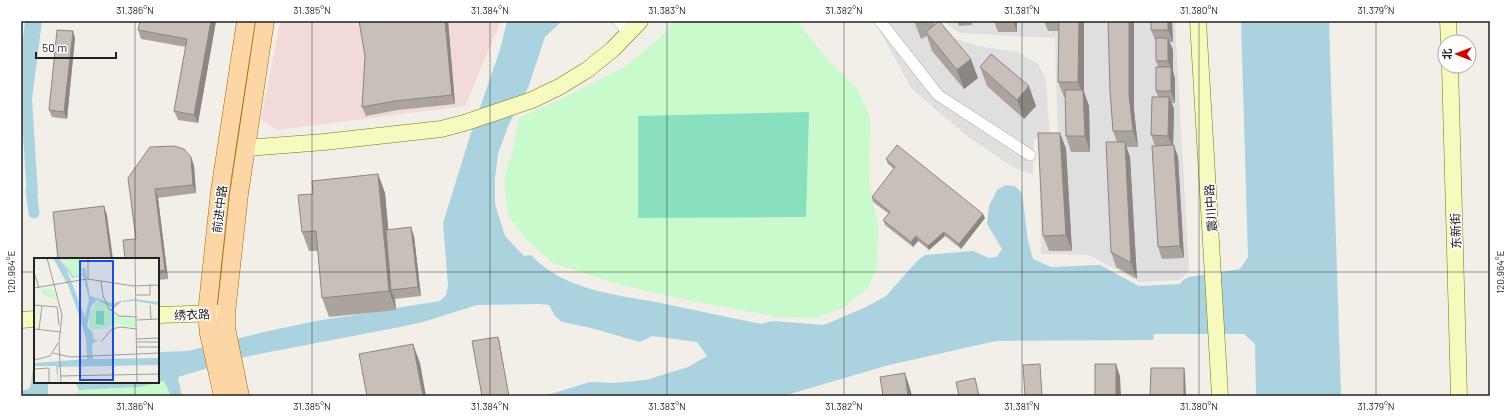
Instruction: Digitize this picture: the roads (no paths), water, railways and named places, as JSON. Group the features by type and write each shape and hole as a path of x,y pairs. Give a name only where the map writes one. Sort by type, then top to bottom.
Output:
{"main road":[{"name":"前进中路","path":"240,396 227,373 209,334 207,313 220,192 246,21"},
{"name":"前进中路","path":"223,396 227,373 226,321 239,194 265,21"}],"street":[{"path":"618,21 629,33"},
{"path":"246,148 324,142 441,129 532,100 559,87 587,70 613,49 640,21"},
{"path":"880,21 938,95 1030,155"},
{"name":"震川中路","path":"1198,21 1213,251 1220,396"},
{"path":"1448,21 1449,34"},
{"name":"东新街","path":"1450,74 1459,396"},
{"name":"绣衣路","path":"159,315 207,313 226,321"},
{"path":"21,320 34,319"}],"water":[{"path":"25,21 42,21 32,99 38,194 33,205 27,196 21,104 21,58"},
{"path":"507,21 562,21 545,37 528,88 508,126 498,154 495,179 495,204 505,236 524,256 531,255 544,267 559,276 609,294 661,303 761,324 772,321 824,325 866,307 886,296 918,260 925,255 973,251 989,258 997,257 1002,249 987,224 989,206 997,190 1005,185 1015,186 1022,193 1028,241 1033,259 1051,267 1100,265 1139,286 1180,284 1183,280 1189,277 1240,269 1248,257 1241,21 1329,21 1341,396 1256,396 1255,344 1244,334 1154,334 1153,340 996,341 889,365 783,396 544,396 590,382 613,383 646,380 688,367 707,356 697,342 652,336 640,342 591,328 562,322 555,316 549,305 538,304 477,305 423,322 249,356 178,377 182,396 171,396 164,381 159,382 159,352 188,351 316,321 440,301 446,295 448,286 443,223 471,133 500,50"},
{"path":"34,366 34,383 48,383 48,396 21,396 21,391 29,389"},
{"path":"76,383 156,383 140,387 79,390"}],"waterway":[{"path":"31,190 34,213"}]}
